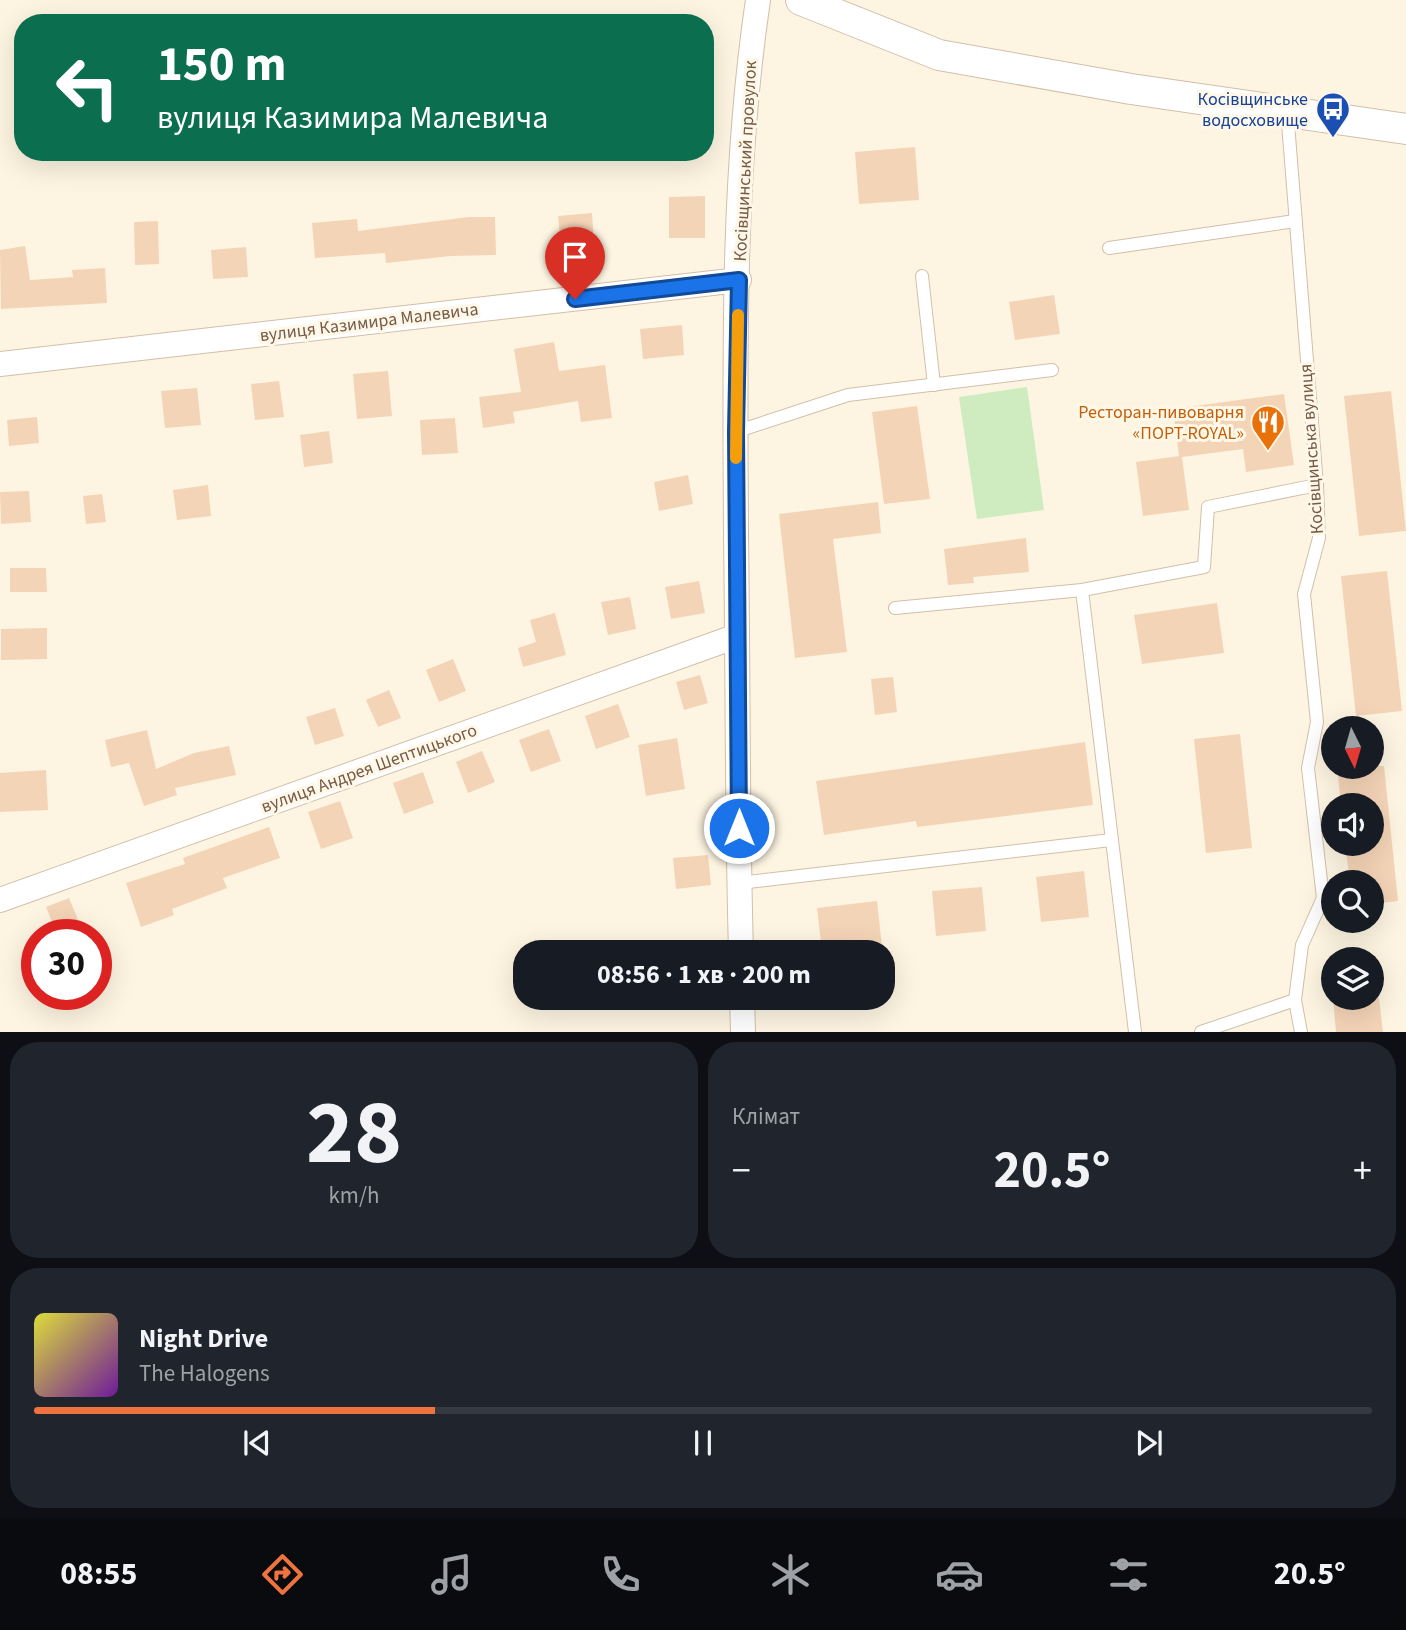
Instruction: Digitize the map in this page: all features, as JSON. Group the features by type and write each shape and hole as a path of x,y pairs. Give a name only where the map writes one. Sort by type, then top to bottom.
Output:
{"street":[{"name":"Косівщинський провулок","path":"741,940 736,432 743,138 749,59 758,0"},
{"path":"801,0 939,55 1131,89 1406,129"},
{"name":"вулиця Казимира Малевича","path":"0,365 739,280"},
{"name":"вулиця Андрея Шептицького","path":"0,900 737,635"},
{"path":"742,1010 743,1031"}],"lane":[{"name":"Косівщинська вулиця","path":"1287,110 1319,538 1304,594 1317,722 1308,768 1323,898 1302,945 1295,1000 1301,1031"},
{"path":"1110,248 1296,220"},
{"path":"922,276 934,385"},
{"path":"736,432 848,395 1052,370"},
{"path":"895,608 1082,590 1204,567 1208,507 1317,485"},
{"path":"1082,590 1135,1031"},
{"path":"739,883 1111,840"},
{"path":"1201,1031 1295,1000"}],"green space":[{"path":"1027,387 1044,510 977,519 959,397"}],"building":[{"path":"915,147 919,200 859,204 855,152"},
{"path":"705,196 705,238 669,238 669,197"},
{"path":"592,213 594,243 561,246 558,216"},
{"path":"469,217 495,217 496,255 451,256 386,263 385,253 315,258 312,223 357,219 358,231"},
{"path":"158,221 159,264 135,265 134,222"},
{"path":"25,246 30,280 73,277 72,270 105,268 107,303 1,309 0,250"},
{"path":"246,247 248,277 213,279 211,250"},
{"path":"1054,295 1060,334 1015,340 1009,302"},
{"path":"682,325 684,355 643,359 640,329"},
{"path":"554,342 559,371 605,365 612,418 581,422 578,401 513,412 515,423 483,428 479,397 521,392 514,349"},
{"path":"388,371 392,416 357,419 353,374"},
{"path":"279,381 284,417 255,420 251,384"},
{"path":"197,388 201,425 165,428 161,391"},
{"path":"1391,391 1406,531 1359,536 1344,396"},
{"name":"Ресторан-пивоварня «ПОРТ-ROYAL»","path":"1284,394 1294,465 1246,472 1243,449 1182,457 1189,510 1143,516 1136,462 1179,456 1173,409"},
{"path":"917,406 930,499 884,504 872,412"},
{"path":"37,417 39,443 9,446 7,420"},
{"path":"455,418 458,453 422,455 420,420"},
{"path":"329,431 333,463 304,467 300,435"},
{"path":"688,475 693,504 659,511 654,482"},
{"path":"208,485 211,516 177,520 173,490"},
{"path":"29,491 31,522 1,524 0,492"},
{"path":"102,494 106,522 86,524 83,496"},
{"path":"878,502 881,533 833,539 847,652 795,658 779,514"},
{"path":"1026,538 1029,572 973,577 974,583 948,585 944,549"},
{"path":"10,568 46,568 47,592 10,592"},
{"path":"1387,571 1402,711 1356,716 1341,576"},
{"path":"699,581 705,613 671,619 665,587"},
{"path":"630,597 636,629 608,635 601,602"},
{"path":"1217,603 1224,653 1142,664 1134,615"},
{"path":"555,613 566,655 523,667 518,648 536,642 530,620"},
{"path":"47,628 47,659 1,660 1,629"},
{"path":"453,659 466,691 439,702 426,670"},
{"path":"700,675 708,703 684,710 676,682"},
{"path":"893,677 897,712 875,715 871,679"},
{"path":"389,690 401,718 378,727 366,700"},
{"path":"618,704 630,737 596,749 585,716"},
{"path":"335,708 344,736 315,745 306,717"},
{"path":"549,729 561,761 531,772 519,740"},
{"path":"147,730 156,769 194,753 229,746 236,775 175,788 177,795 144,806 129,763 111,767 105,740"},
{"path":"1240,734 1252,848 1206,853 1194,739"},
{"path":"677,738 685,789 646,796 638,745"},
{"path":"1085,742 1093,805 917,827 916,821 824,835 816,781"},
{"path":"482,751 495,782 468,793 456,762"},
{"path":"1384,766 1398,901 1384,903 1384,870 1348,870 1347,856 1384,856 1384,793 1340,793 1338,779 1384,779"},
{"path":"46,770 48,810 0,812 0,773"},
{"path":"423,772 434,803 404,814 393,783"},
{"path":"340,801 353,838 321,849 308,812"},
{"path":"269,827 280,858 223,878 227,888 172,909 174,915 141,927 126,883 185,864 183,858"},
{"path":"708,855 711,885 676,889 673,858"},
{"path":"1084,871 1089,917 1041,922 1036,877"},
{"path":"982,887 986,931 936,936 932,891"},
{"path":"69,898 78,919 51,919 46,907"},
{"path":"877,901 881,940 821,940 817,908"},
{"path":"1334,1010 1380,1010 1383,1032 1336,1032"}],"slow traffic":[{"path":"736,458 738,315"}],"place":[{"name":"Косівщинське водосховище","path":"1333,139"},
{"name":"Ресторан-пивоварня «ПОРТ-ROYAL»","path":"1268,452"}],"route":[{"path":"575,299 739,280 736,432 739,828"}]}
